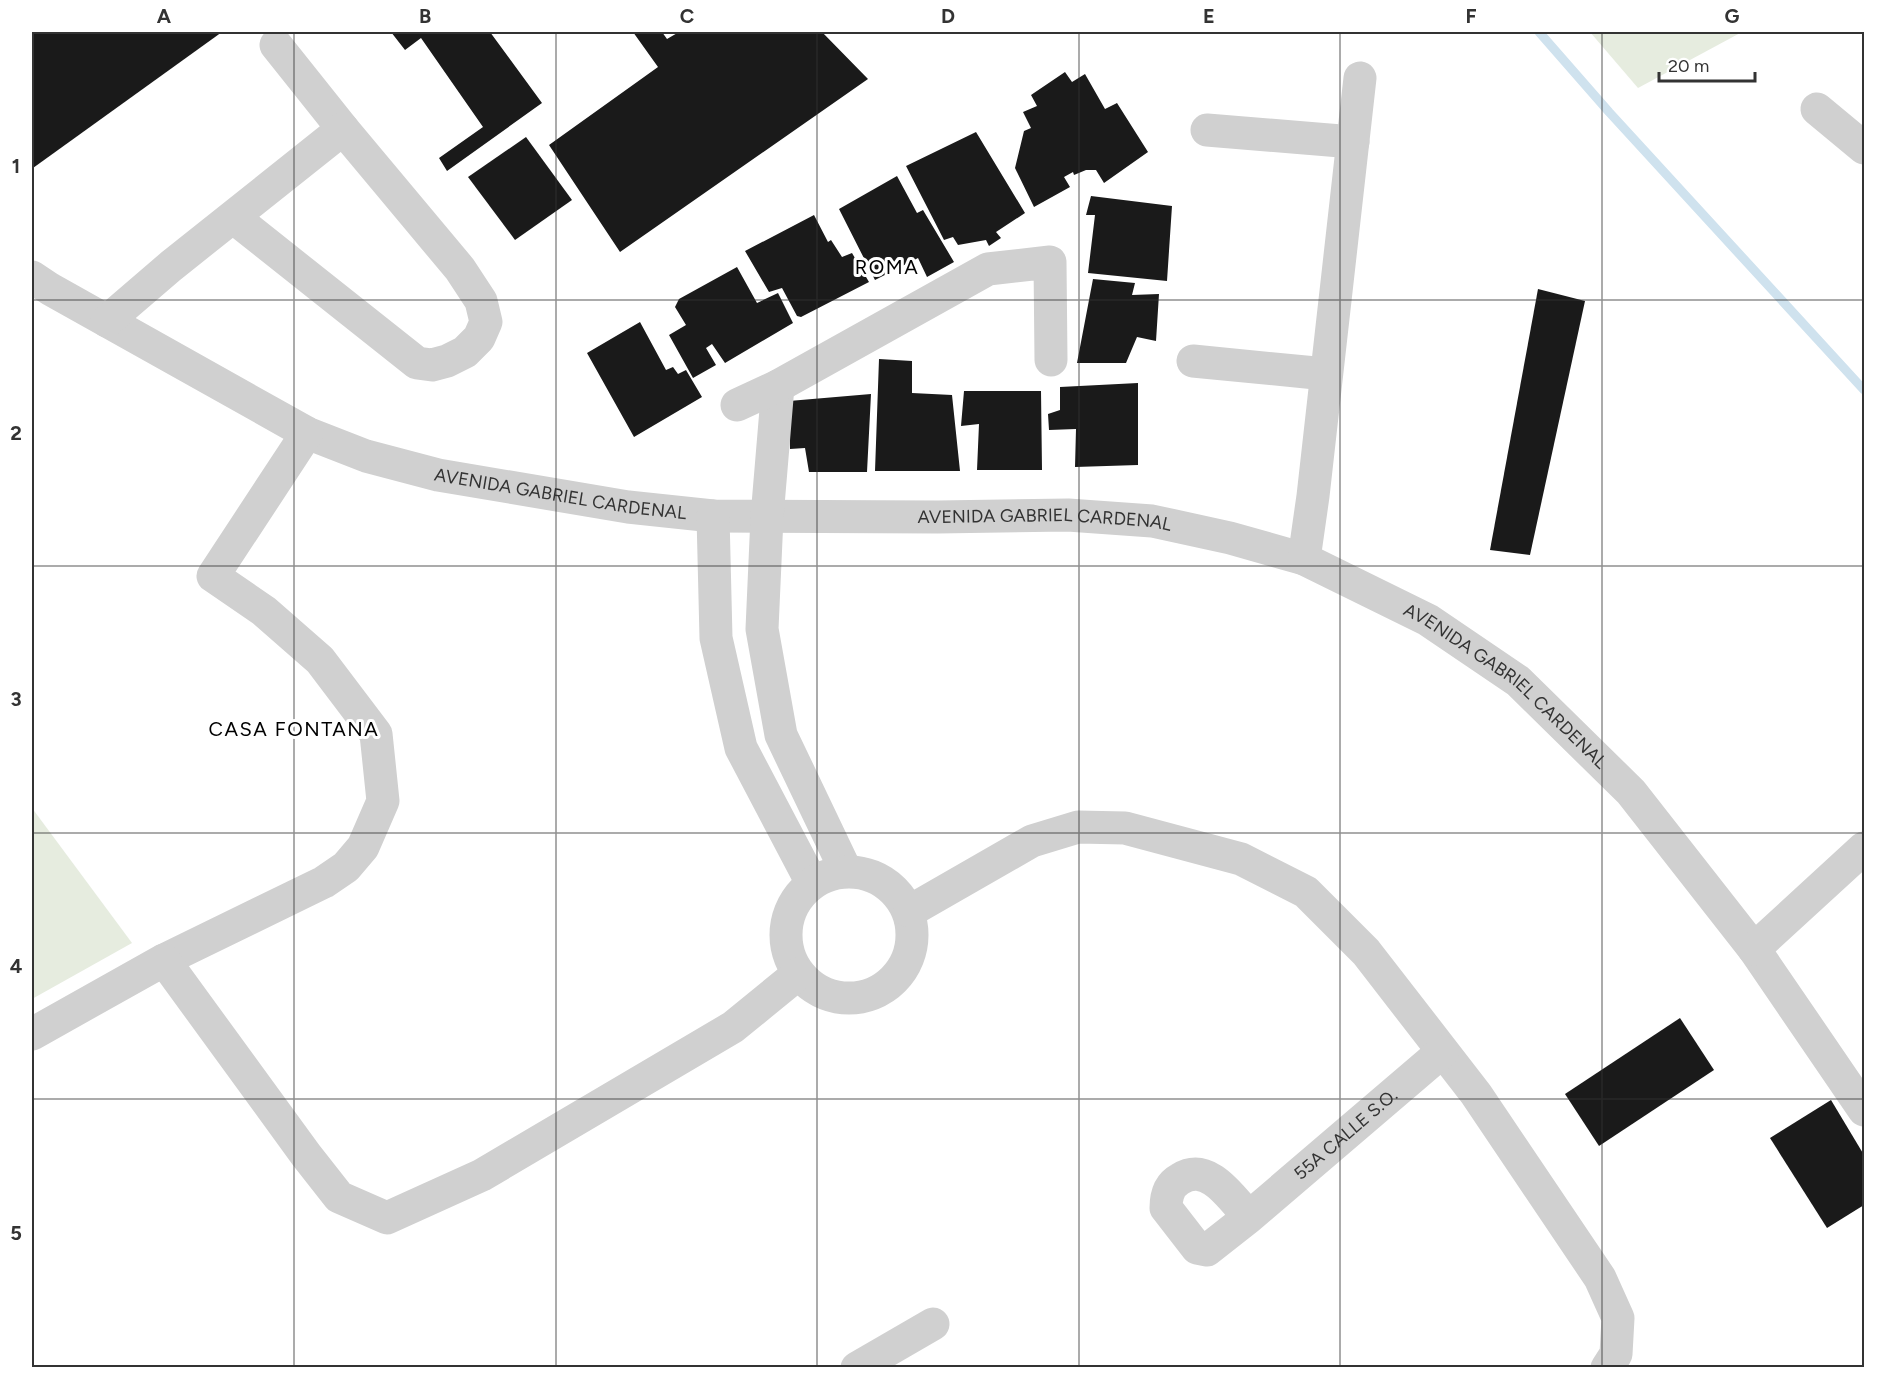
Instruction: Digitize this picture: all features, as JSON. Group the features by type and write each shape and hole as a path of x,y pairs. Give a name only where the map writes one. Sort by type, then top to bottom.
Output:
{"street":[{"path":"233,217 417,363 432,366 447,361 465,352 479,338 486,322 481,301 460,269 276,45"},
{"path":"1304,559 1359,78"},
{"path":"1817,109 1862,142"},
{"path":"107,321 171,266 343,129"},
{"path":"1207,130 1353,142"},
{"path":"737,405 778,386 988,269 1050,262 1051,360"},
{"name":"AVENIDA GABRIEL CARDENAL","path":"32,277 307,433 366,456 438,475 628,507 713,516 1068,515 1152,520 1230,538 1304,559 1428,620 1518,681 1631,792 1754,950 1864,1110"},
{"path":"1193,361 1326,374"},
{"path":"778,386 767,517 762,629 782,735 846,871"},
{"path":"32,1034 164,960 324,882 346,867 363,847 383,801 376,734 320,660 264,611 213,576 307,433"},
{"path":"713,516 716,638 741,748 812,883"},
{"path":"910,911 1032,841 1078,827 1125,828 1231,856 1306,892 1366,952 1476,1094 1593,1268 1618,1318 1616,1354 1607,1368"},
{"path":"1754,950 1864,848"},
{"path":"846,871 878,877 895,889 910,911 913,941 896,980 878,993 863,998 838,998 820,992 798,974 787,952 785,926 791,907 812,883 846,871"},
{"path":"164,960 339,1197 387,1218 502,1164 733,1027 798,974"},
{"name":"55A CALLE S.O.","path":"1249,1217 1442,1052"},
{"path":"857,1368 933,1324"}],"shaded area":[{"path":"1590,32 1742,32 1638,88"},
{"path":"32,808 132,943 32,999"}],"building":[{"path":"32,32 222,32 33,168"},
{"path":"391,32 490,32 542,103 447,171 439,158 483,127 421,38 405,50"},
{"path":"633,32 662,32 667,39 679,32 822,32 868,79 620,252 549,145 658,67"},
{"path":"1065,72 1072,82 1085,74 1105,109 1117,103 1148,152 1104,183 1096,170 1086,170 1074,175 1073,172 1064,177 1070,187 1034,207 1015,168 1024,131 1031,128 1023,112 1037,106 1031,95"},
{"path":"976,132 1025,213 996,232 1001,238 989,246 986,240 958,245 953,237 944,240 906,166"},
{"path":"526,137 572,200 515,240 468,177"},
{"path":"897,176 917,213 923,210 954,262 927,277 918,258 875,280 839,209"},
{"path":"1091,196 1172,206 1167,281 1088,273 1095,215 1086,215"},
{"path":"814,215 828,242 831,240 842,257 852,253 869,282 801,317 797,316 782,288 769,292 745,251"},
{"path":"737,267 757,303 778,293 793,323 725,363 712,344 706,348 716,365 693,378 669,335 686,325 675,307 679,299"},
{"path":"1093,279 1135,283 1132,295 1159,294 1156,341 1137,337 1126,363 1077,363"},
{"path":"1538,289 1585,301 1530,555 1490,550"},
{"path":"640,322 666,370 673,367 678,374 686,370 702,397 634,437 587,353"},
{"path":"879,359 912,361 912,393 952,395 960,471 875,471"},
{"path":"1138,383 1138,465 1075,467 1076,429 1049,430 1048,414 1060,410 1060,387"},
{"path":"964,391 1041,391 1042,470 977,470 979,424 961,426"},
{"path":"871,394 867,472 809,472 805,448 790,449 789,401"},
{"path":"1680,1018 1714,1070 1599,1146 1565,1094"},
{"path":"1831,1100 1864,1155 1864,1205 1827,1228 1770,1138"}],"waterway":[{"path":"1539,32 1609,112 1864,390"}],"district":[{"name":"ROMA","path":"887,267"},
{"name":"CASA FONTANA","path":"294,729"}]}
